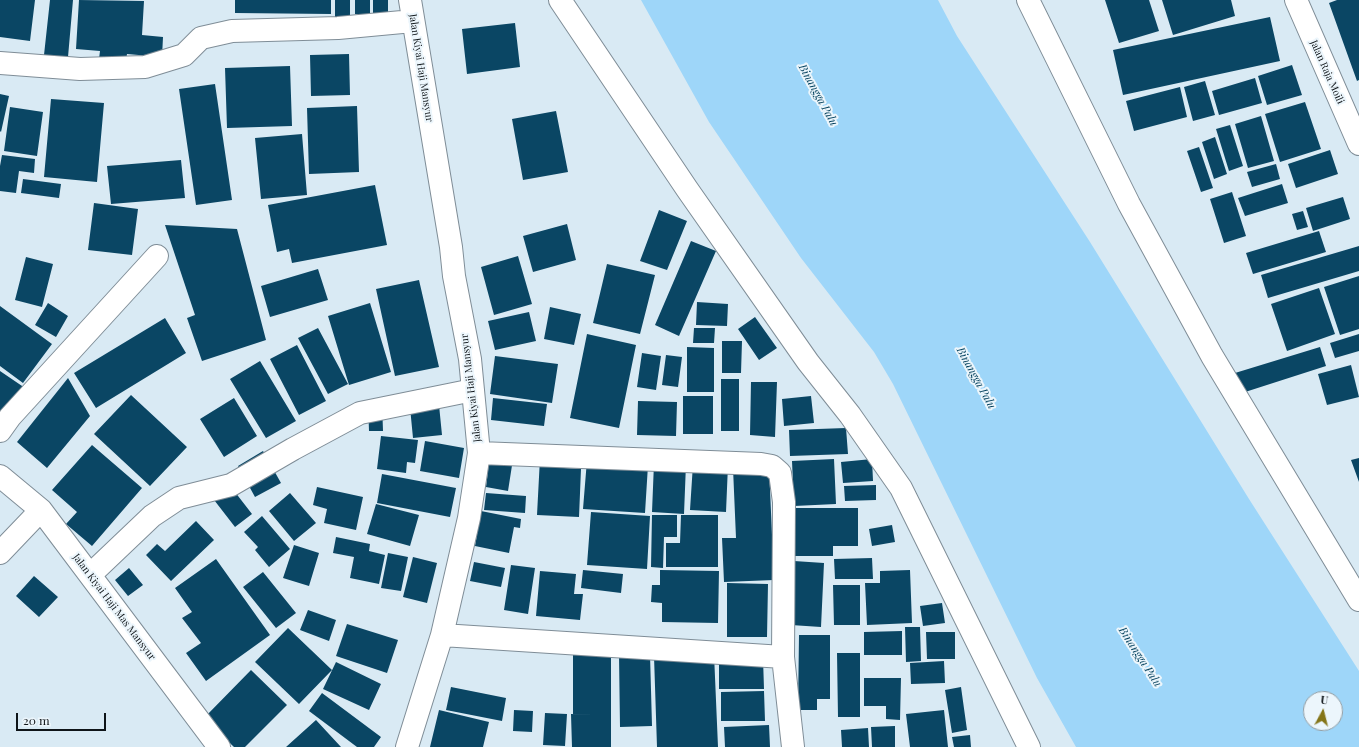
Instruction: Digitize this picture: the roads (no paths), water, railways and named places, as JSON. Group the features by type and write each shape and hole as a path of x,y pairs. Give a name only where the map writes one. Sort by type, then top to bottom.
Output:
{"street":[{"path":"560,0 687,189 808,362 850,415 901,488 1029,747"},
{"path":"1028,0 1129,204 1212,356 1359,600"},
{"name":"Jalan Raja Moili","path":"1296,0 1359,144"},
{"path":"0,63 80,69 146,67 184,55 201,38 232,31 338,28 411,10"},
{"name":"Jalan Kiyai Haji Mansyur","path":"407,747 442,635 469,518 479,453 470,359 454,276 451,247 411,10"},
{"path":"0,431 10,417 157,256"},
{"path":"90,575 152,516 178,498 231,485 293,449 360,413 473,390"},
{"path":"479,453 772,466 780,473 784,502 783,657 793,747"},
{"name":"Jalan Kiyai Haji Mas Mansyur","path":"0,476 37,507 219,747"},
{"path":"0,553 37,507"},
{"path":"442,635 783,657"}],"water":[{"name":"Binangga Palu","path":"641,0 938,0 957,36 1090,242 1249,499 1359,671 1359,747 1076,747 1037,678 893,384 874,352 801,258 709,122"}]}
